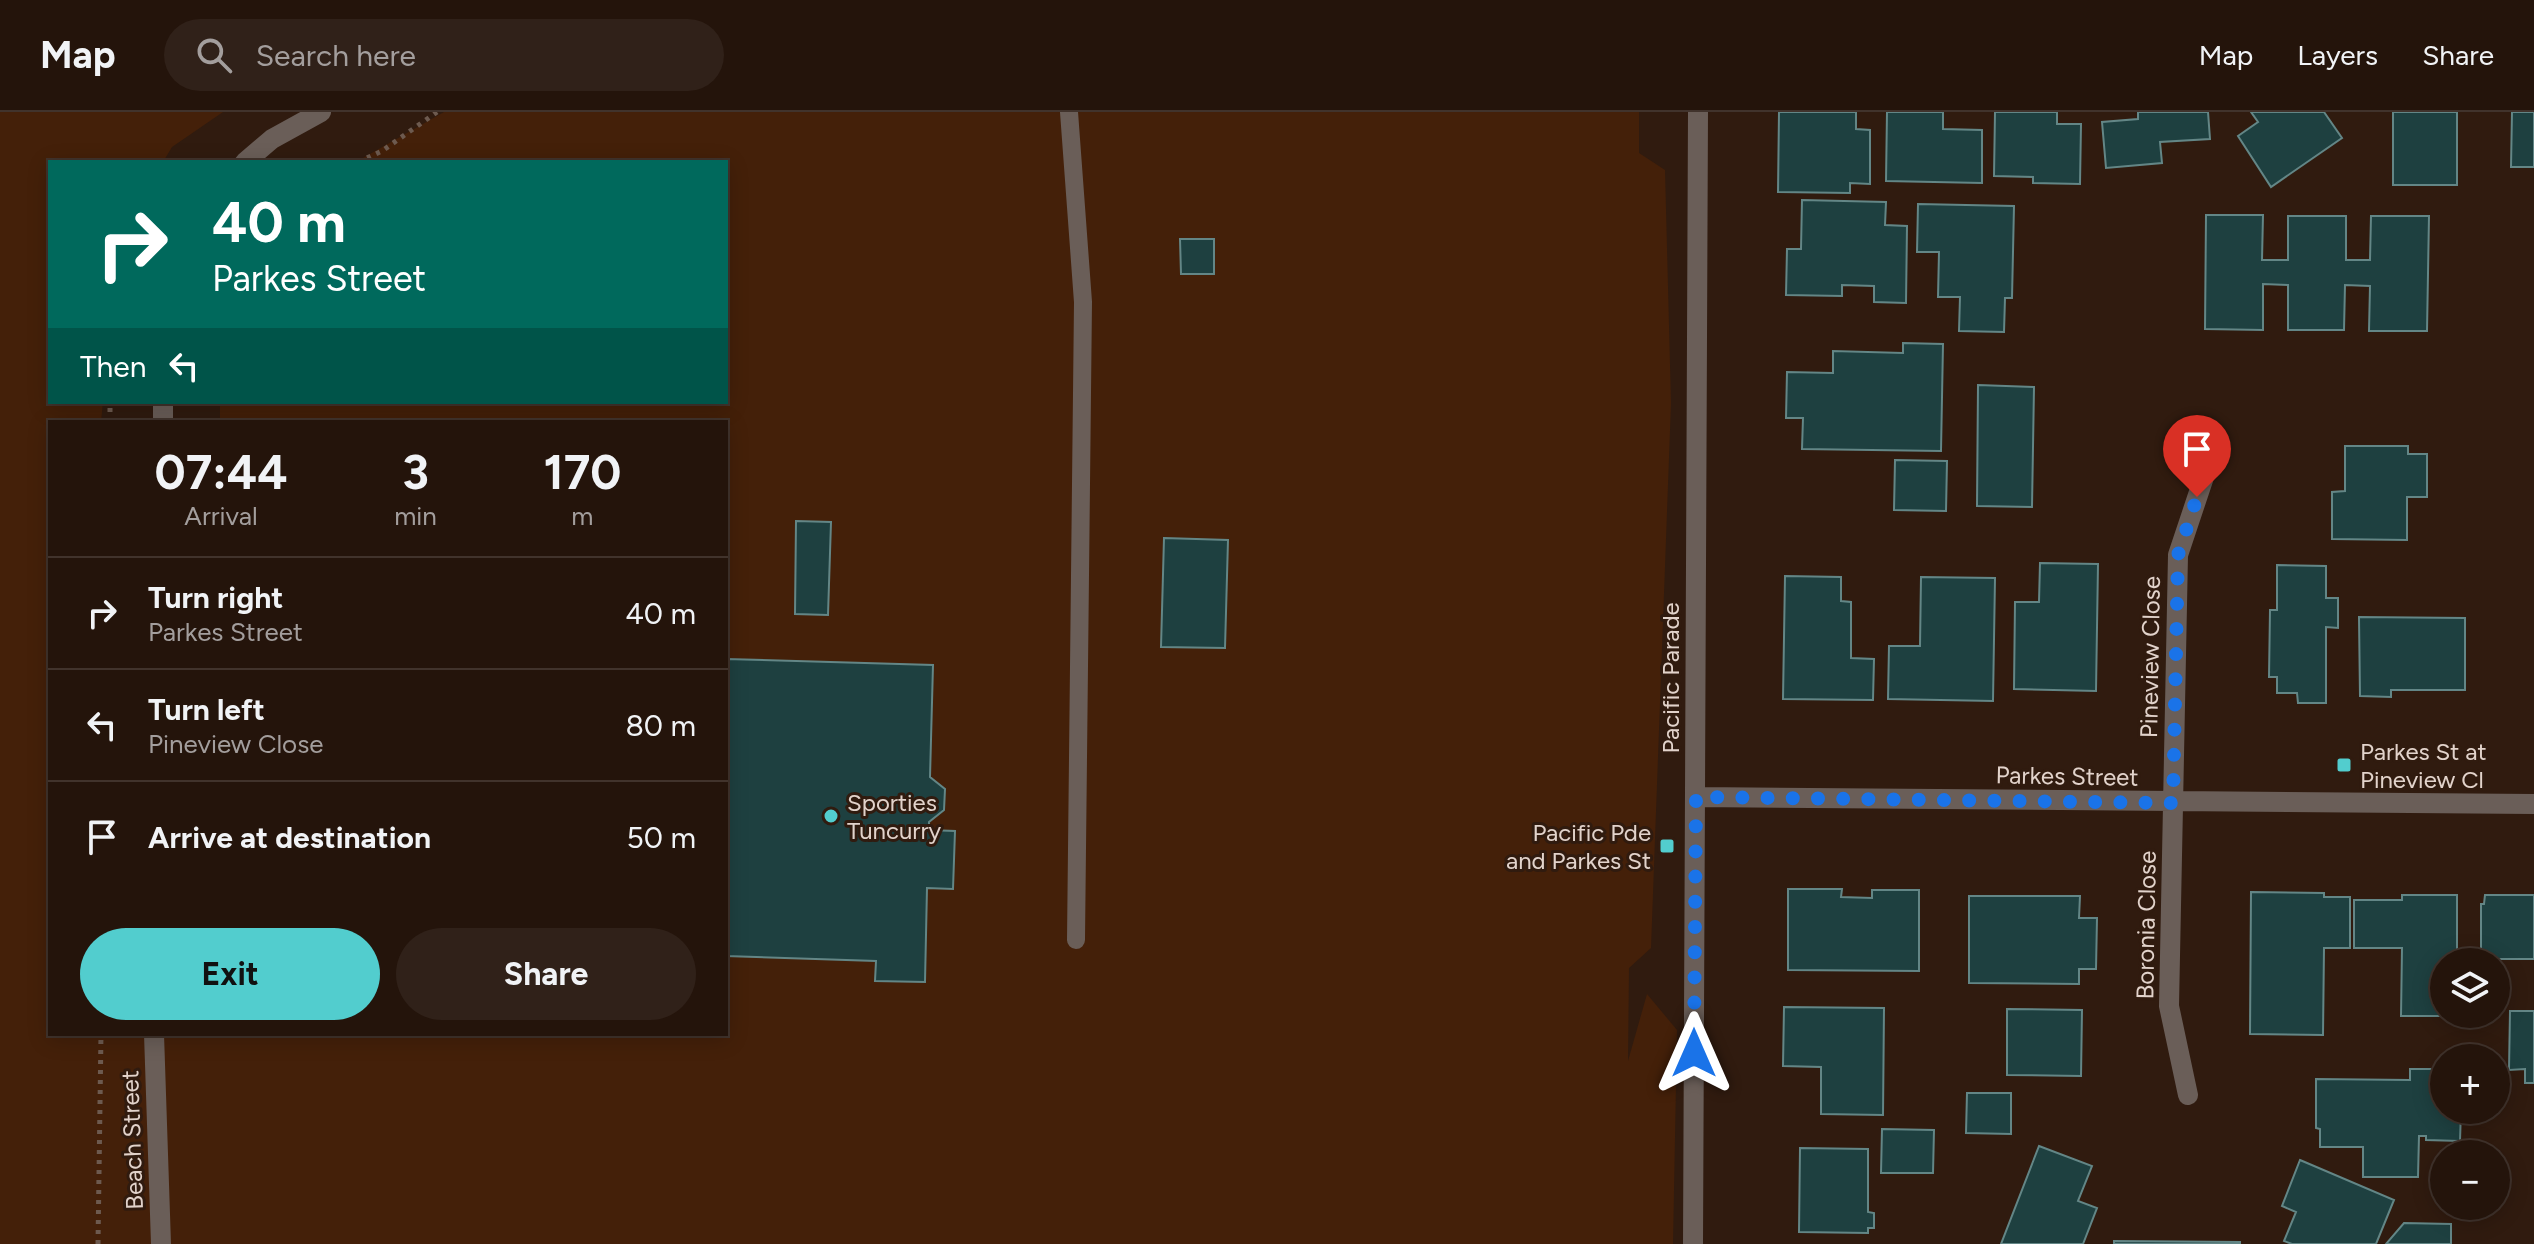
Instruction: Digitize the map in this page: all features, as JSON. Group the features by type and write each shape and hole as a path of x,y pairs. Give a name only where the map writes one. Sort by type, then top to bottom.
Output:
{"street":[{"path":"247,160 272,139 321,112"},
{"name":"Pacific Parade","path":"1693,1244 1698,112"},
{"name":"Pineview Close","path":"2173,803 2178,555 2207,468"},
{"name":"Parkes Street","path":"1696,797 2534,804"},
{"name":"Boronia Close","path":"2173,803 2169,1006 2188,1095"},
{"name":"Beach Street","path":"154,1036 161,1244"}],"lane":[{"path":"1069,112 1083,302 1076,940"}],"path":[{"path":"362,160 382,151 437,112"},
{"path":"98,1244 101,1036"}],"shaded area":[{"path":"0,112 223,112 172,147 164,160 48,160 48,404 103,404 101,420 48,420 48,1036 728,1036 728,420 220,420 220,404 728,404 728,160 360,160 444,112 1639,112 1639,153 1665,170 1671,403 1651,948 1629,968 1628,1061 1647,994 1677,1030 1673,1244 0,1244"}],"building":[{"path":"1779,112 1856,112 1856,129 1870,130 1870,184 1850,183 1850,193 1778,192"},
{"path":"1887,112 1943,112 1943,129 1982,130 1982,183 1886,181"},
{"path":"1995,112 2057,112 2057,124 2081,124 2080,184 2033,183 2033,177 1994,176"},
{"path":"2138,112 2208,112 2210,139 2160,142 2162,163 2106,168 2102,122 2138,119"},
{"path":"2251,112 2324,112 2342,138 2271,187 2238,136 2258,122"},
{"path":"2393,112 2457,112 2457,185 2393,185"},
{"path":"2512,112 2534,112 2534,167 2511,167"},
{"path":"1802,200 1886,202 1885,225 1907,226 1906,303 1874,302 1874,286 1842,285 1842,296 1786,295 1787,249 1801,249"},
{"path":"1918,204 2014,206 2012,298 2005,298 2004,332 1959,331 1960,297 1938,297 1939,252 1917,252"},
{"path":"2206,215 2263,215 2262,260 2288,260 2288,216 2346,216 2346,260 2370,260 2371,216 2429,216 2427,331 2369,331 2370,286 2345,285 2344,330 2288,330 2288,285 2263,284 2263,330 2205,329"},
{"path":"1180,239 1214,239 1214,274 1181,274"},
{"path":"1903,343 1943,344 1941,451 1802,449 1803,418 1786,418 1787,372 1833,373 1833,351 1903,353"},
{"path":"1978,385 2034,387 2032,507 1977,506"},
{"path":"2345,446 2408,446 2408,454 2427,454 2427,497 2407,497 2407,540 2332,539 2332,492 2345,491"},
{"path":"1895,460 1947,461 1946,511 1894,510"},
{"path":"796,521 831,522 828,615 795,614"},
{"path":"1164,538 1228,540 1225,648 1161,647"},
{"path":"2040,563 2098,564 2096,691 2014,689 2015,602 2039,602"},
{"path":"2277,565 2326,566 2326,598 2338,598 2338,628 2326,627 2326,703 2298,703 2297,693 2277,693 2277,677 2269,677 2270,610 2277,610"},
{"path":"1785,576 1841,577 1841,601 1851,602 1851,658 1874,659 1873,700 1783,699"},
{"path":"1921,577 1995,578 1993,701 1888,699 1889,646 1920,646"},
{"path":"2359,617 2465,618 2465,690 2391,690 2391,697 2360,696"},
{"name":"Sporties Tuncurry","path":"728,659 933,665 930,777 945,789 944,810 929,822 929,830 955,831 953,889 927,888 925,982 875,981 876,961 728,956"},
{"path":"1788,889 1842,889 1841,897 1872,898 1872,890 1919,890 1919,971 1788,970"},
{"path":"2251,892 2324,893 2324,897 2350,897 2350,948 2324,948 2323,1035 2250,1034"},
{"path":"2402,895 2457,895 2457,948 2430,948 2430,1016 2401,1016 2402,948 2354,948 2354,900 2402,900"},
{"path":"2485,895 2534,895 2534,959 2510,959 2510,948 2481,948 2481,904 2484,904"},
{"path":"1969,896 2080,896 2079,918 2097,918 2096,969 2079,969 2079,984 1969,983"},
{"path":"1784,1007 1884,1008 1883,1115 1821,1114 1821,1067 1783,1066"},
{"path":"2007,1009 2082,1010 2081,1076 2007,1075"},
{"path":"2510,1011 2534,1011 2534,1083 2525,1083 2525,1069 2510,1070"},
{"path":"2410,1069 2430,1069 2430,1124 2461,1124 2460,1140 2426,1140 2426,1136 2419,1136 2418,1177 2363,1177 2363,1147 2320,1147 2320,1129 2316,1128 2316,1079 2410,1080"},
{"path":"1967,1093 2011,1093 2011,1134 1966,1133"},
{"path":"1882,1129 1934,1130 1933,1173 1881,1173"},
{"path":"2039,1146 2092,1166 2078,1201 2097,1208 2083,1244 2001,1244"},
{"path":"1800,1148 1868,1149 1868,1212 1874,1213 1874,1228 1868,1228 1868,1233 1799,1232"},
{"path":"2300,1160 2394,1200 2376,1244 2292,1244 2284,1241 2296,1212 2282,1206"},
{"path":"2404,1223 2451,1224 2451,1244 2386,1244"},
{"path":"2114,1241 2240,1242 2240,1244 2114,1244"}],"place":[{"name":"Parkes St at Pineview Cl","path":"2344,765"},
{"name":"Sporties Tuncurry","path":"831,816"},
{"name":"Pacific Pde and Parkes St","path":"1667,846"}],"route":[{"path":"1694,1053 1696,797 2173,803 2178,555 2197,497"}]}
